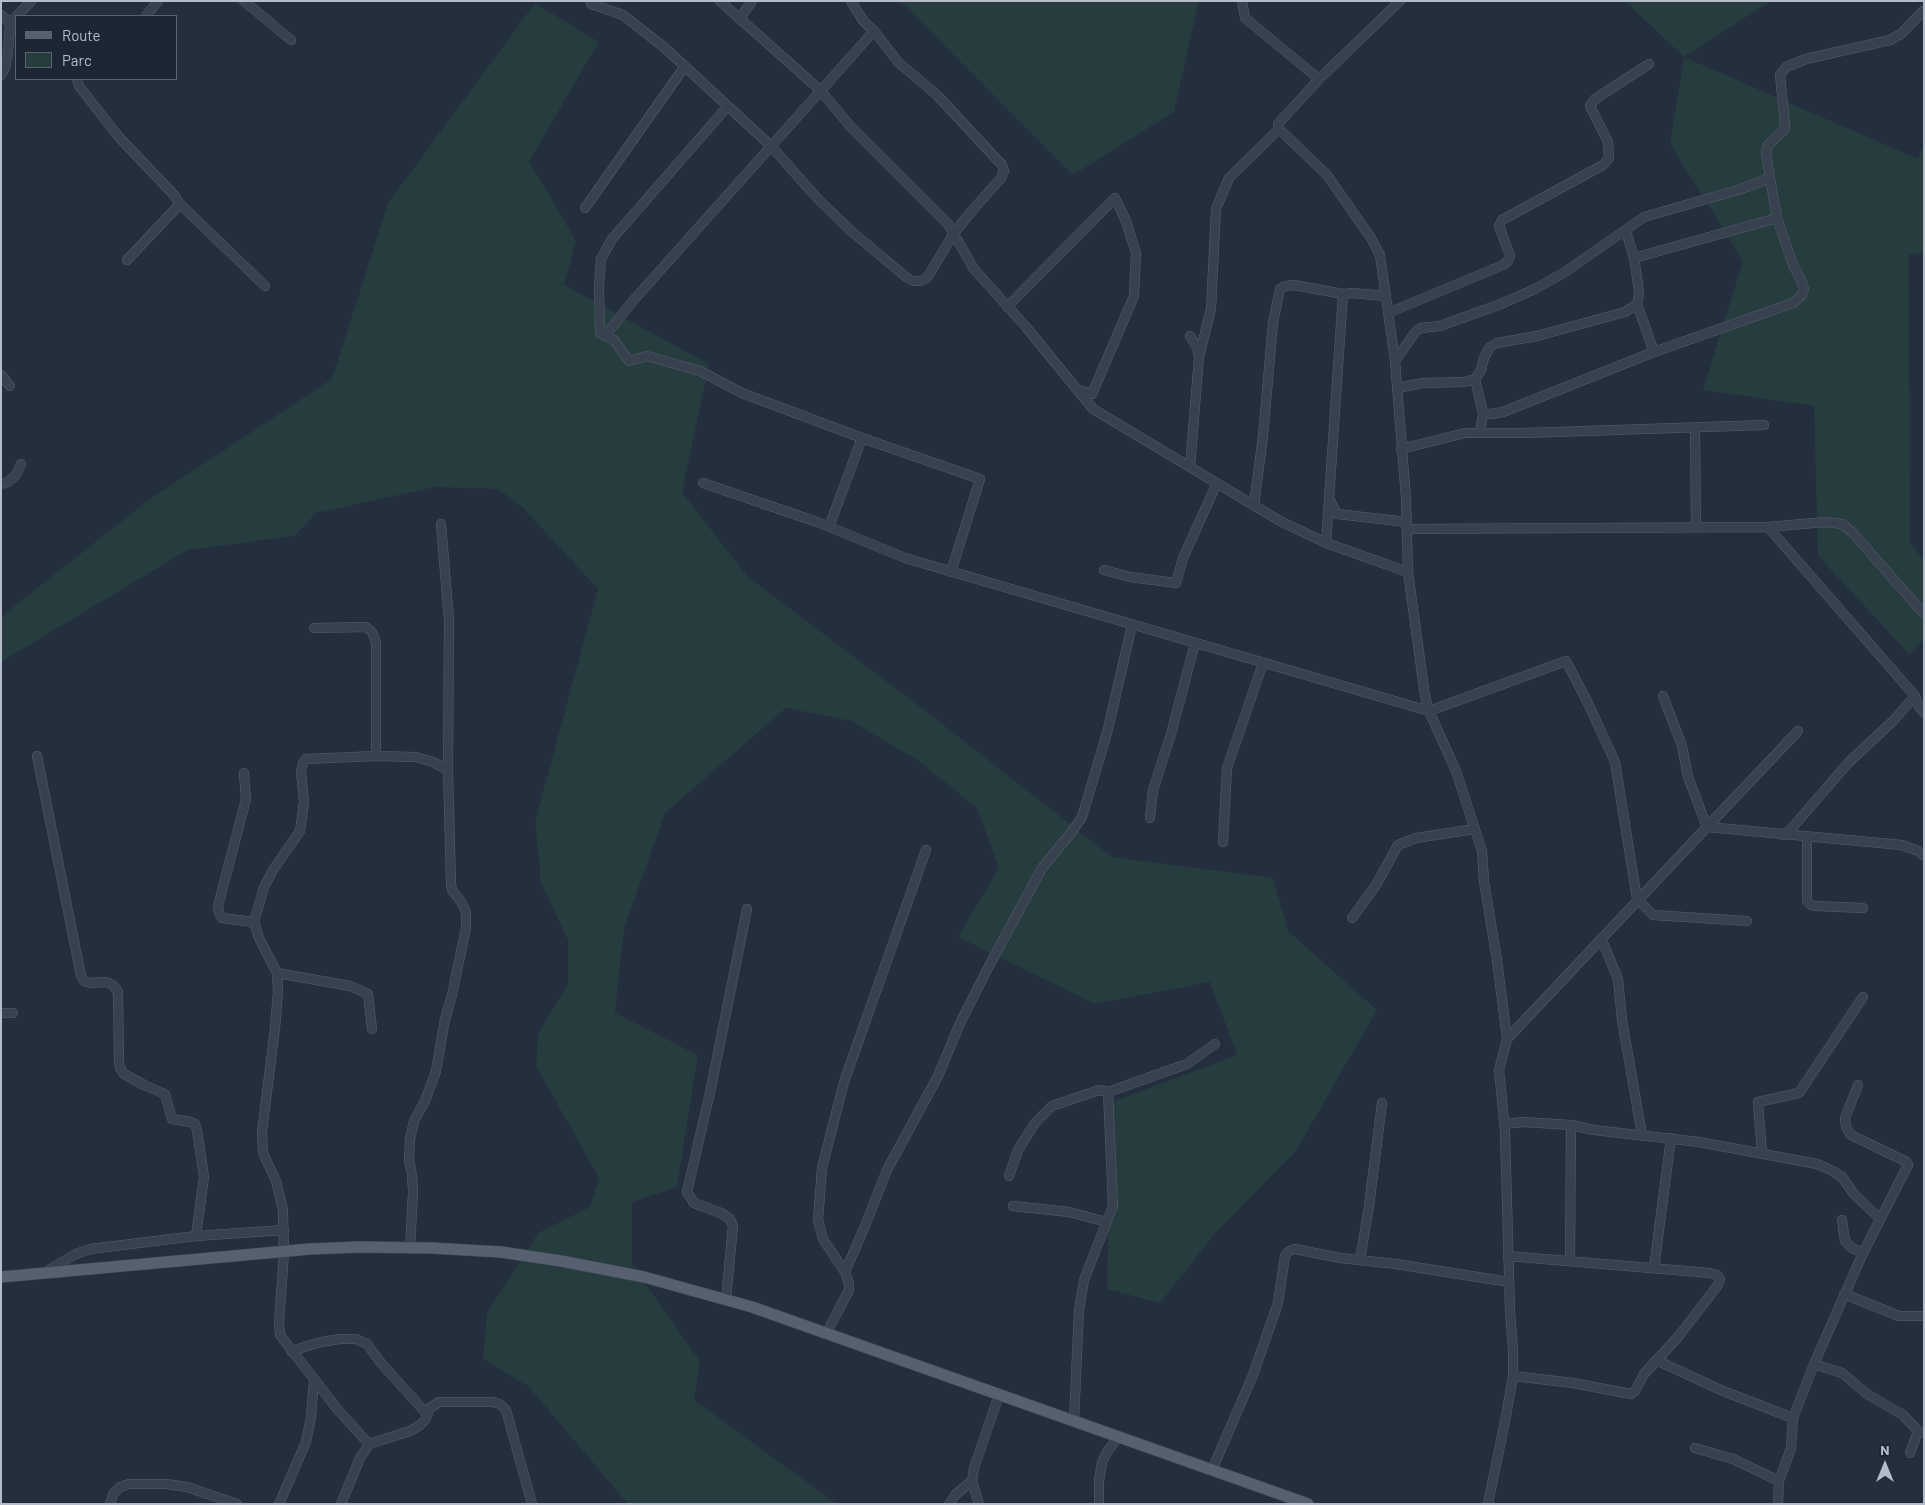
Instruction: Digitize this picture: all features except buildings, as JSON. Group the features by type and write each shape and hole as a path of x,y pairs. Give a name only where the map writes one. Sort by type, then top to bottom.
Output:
{"main road":[{"path":"1,1277 358,1247 501,1252 561,1261 644,1277 726,1299 1308,1504"}],"street":[{"path":"20,15 31,1"},
{"path":"147,15 158,1"},
{"path":"244,1 291,40"},
{"path":"720,1 820,90 851,127 929,203 954,233 974,269 1093,409 1280,520 1326,543 1408,572"},
{"path":"740,18 752,1"},
{"path":"591,4 623,15 666,48 771,146 818,199 851,231 913,281 920,281 926,278 954,233 1001,178 1004,171 1002,164 937,94 899,63 874,31 864,22 851,1"},
{"path":"1242,1 1245,18 1319,79"},
{"path":"1190,467 1199,357 1211,309 1216,210 1229,178 1279,128 1278,124 1281,120 1319,79 1400,1"},
{"path":"1483,413 1503,412 1654,352 1793,303 1802,295 1804,289 1802,282 1792,264 1777,218 1766,153 1768,145 1784,130 1786,125 1780,75 1786,67 1806,59 1890,40 1901,34 1924,10"},
{"path":"1,15 15,21 5,68 1,75"},
{"path":"605,336 632,302 874,31"},
{"path":"1388,312 1503,265 1508,261 1510,256 1498,226 1502,220 1604,165 1609,158 1608,142 1590,106 1595,99 1649,64"},
{"path":"585,208 685,66"},
{"path":"76,80 79,86 118,136 174,195 180,204 265,286"},
{"path":"728,106 612,239 601,259 599,286 600,333 614,340 630,361 647,356 700,371 742,393 862,438 980,479 951,572"},
{"path":"1279,128 1327,175 1371,238 1380,255 1395,361 1407,526 1408,572 1429,710 1456,772 1482,851 1484,881 1507,1039 1499,1064 1504,1124 1513,1350 1513,1376 1488,1504"},
{"path":"1395,361 1416,331 1421,328 1440,326 1501,304 1535,289 1565,272 1644,217 1738,190 1770,178"},
{"path":"1008,307 1115,198 1126,221 1136,253 1134,296 1092,394 1076,389"},
{"path":"127,260 180,204"},
{"path":"1634,258 1777,218"},
{"path":"1626,231 1634,258 1639,294 1637,304 1654,352"},
{"path":"1254,505 1263,436 1273,324 1280,289 1285,286 1294,285 1343,294 1386,296"},
{"path":"1326,543 1343,294"},
{"path":"1397,388 1423,383 1464,382 1475,379 1481,370 1484,358 1490,347 1497,343 1525,340 1625,312 1637,304"},
{"path":"1190,336 1197,347 1199,357"},
{"path":"1,375 10,386"},
{"path":"1475,379 1483,413 1480,433"},
{"path":"1401,449 1465,433 1764,425"},
{"path":"1695,427 1696,527"},
{"path":"829,527 862,438"},
{"path":"1,484 8,482 16,475 21,464"},
{"path":"703,483 829,527 905,558 1429,710 1566,661 1615,762 1638,899 1652,915 1747,921"},
{"path":"1104,570 1130,577 1176,583 1183,558 1218,483"},
{"path":"1329,497 1337,514 1407,526 1696,527 1768,526 1825,522 1842,524 1852,532 1924,614"},
{"path":"410,1248 413,1192 409,1160 410,1139 414,1121 425,1101 436,1071 445,1019 466,928 466,913 462,903 452,890 448,770 449,620 441,524"},
{"path":"1768,526 1916,696 1918,705 1924,713"},
{"path":"845,1272 887,1170 938,1076 961,1021 989,966 1042,868 1082,816 1107,733 1132,625"},
{"path":"314,628 366,627 372,632 376,642 376,756"},
{"path":"1150,818 1153,790 1171,734 1195,643"},
{"path":"1223,842 1227,768 1263,663"},
{"path":"1663,696 1682,746 1688,777 1707,827"},
{"path":"1783,835 1849,762 1893,721 1916,696"},
{"path":"1507,1039 1798,731"},
{"path":"36,756 81,976 84,981 90,984 106,982 114,985 118,992 120,1068 124,1074 165,1094 172,1119 191,1122 195,1124 197,1130 204,1177 196,1236"},
{"path":"369,1444 314,1381 280,1335 278,1323 284,1252 282,1202 276,1181 263,1153 262,1132 275,1028 278,992 277,973 259,938 254,922 264,887 300,831 304,802 301,772 302,764 306,759 376,756 416,757 433,762 448,770"},
{"path":"244,773 246,799 218,906 222,918 254,922"},
{"path":"1707,827 1902,845 1918,851 1924,856"},
{"path":"1352,918 1376,885 1398,845 1416,838 1475,829"},
{"path":"1807,837 1807,901 1810,905 1862,908"},
{"path":"826,1334 849,1290 850,1283 823,1239 818,1220 822,1168 844,1082 926,850"},
{"path":"726,1299 733,1226 730,1219 722,1213 694,1204 687,1192 713,1079 747,909"},
{"path":"1601,938 1618,979 1622,1020 1642,1135"},
{"path":"277,973 350,986 368,994 372,1029"},
{"path":"1762,1154 1758,1102 1799,1093 1863,997"},
{"path":"1,1013 13,1013"},
{"path":"1009,1176 1018,1150 1035,1122 1052,1106 1099,1090 1108,1092 1187,1064 1215,1044"},
{"path":"1778,1504 1779,1481 1790,1448 1793,1418 1862,1253 1908,1165 1907,1162 1852,1135 1846,1127 1845,1118 1858,1085"},
{"path":"1074,1421 1080,1303 1084,1280 1113,1206 1108,1092"},
{"path":"1360,1260 1382,1103"},
{"path":"1504,1124 1523,1122 1571,1126 1670,1138 1817,1164 1842,1177 1854,1194 1879,1218"},
{"path":"1570,1261 1571,1126"},
{"path":"1654,1268 1670,1138"},
{"path":"1013,1206 1070,1212 1107,1222"},
{"path":"1842,1220 1844,1241 1862,1253"},
{"path":"42,1273 76,1254 90,1249 196,1236 284,1230"},
{"path":"1212,1470 1253,1375 1275,1311 1285,1256 1289,1251 1295,1249 1509,1282"},
{"path":"1508,1256 1710,1273 1717,1275 1720,1279 1718,1285 1678,1337 1644,1374 1635,1391 1631,1394 1573,1383 1513,1376"},
{"path":"1844,1294 1899,1316 1924,1316"},
{"path":"291,1351 321,1342 340,1339 356,1339 367,1344 427,1414"},
{"path":"1656,1360 1723,1391 1793,1418"},
{"path":"1814,1364 1842,1372 1867,1394 1903,1415 1922,1433 1910,1453"},
{"path":"279,1504 306,1442 311,1417 314,1381"},
{"path":"979,1504 972,1481 974,1468 999,1395"},
{"path":"341,1504 360,1458 369,1444 420,1426 434,1404 439,1402 492,1402 500,1404 506,1410 532,1504"},
{"path":"1099,1504 1099,1481 1102,1462 1118,1437"},
{"path":"1695,1448 1733,1459 1779,1481"},
{"path":"949,1504 956,1494 972,1481"},
{"path":"110,1504 116,1490 129,1484 166,1484 187,1487 212,1500 237,1504"}],"green space":[{"path":"900,1 1199,1 1174,112 1073,175"},
{"path":"1625,1 1771,1 1684,57"},
{"path":"535,3 599,42 529,161 576,241 564,285 709,364 682,492 747,576 914,702 1112,857 1273,878 1288,931 1377,1010 1296,1151 1217,1231 1160,1303 1107,1289 1110,1103 1237,1055 1210,982 1095,1004 958,937 999,868 977,808 916,759 851,721 786,708 665,813 624,929 615,1013 698,1055 677,1187 632,1202 632,1265 700,1361 694,1400 837,1504 628,1504 528,1386 483,1359 487,1313 538,1233 590,1207 599,1178 536,1066 538,1034 568,984 568,940 541,883 535,822 598,589 523,508 498,489 435,487 316,513 295,536 187,550 1,662 1,617 147,501 332,379 388,203"},
{"path":"1684,57 1918,159 1924,143 1924,253 1909,254 1910,543 1924,560 1924,639 1909,654 1818,556 1814,406 1703,390 1743,261 1670,144"}]}
